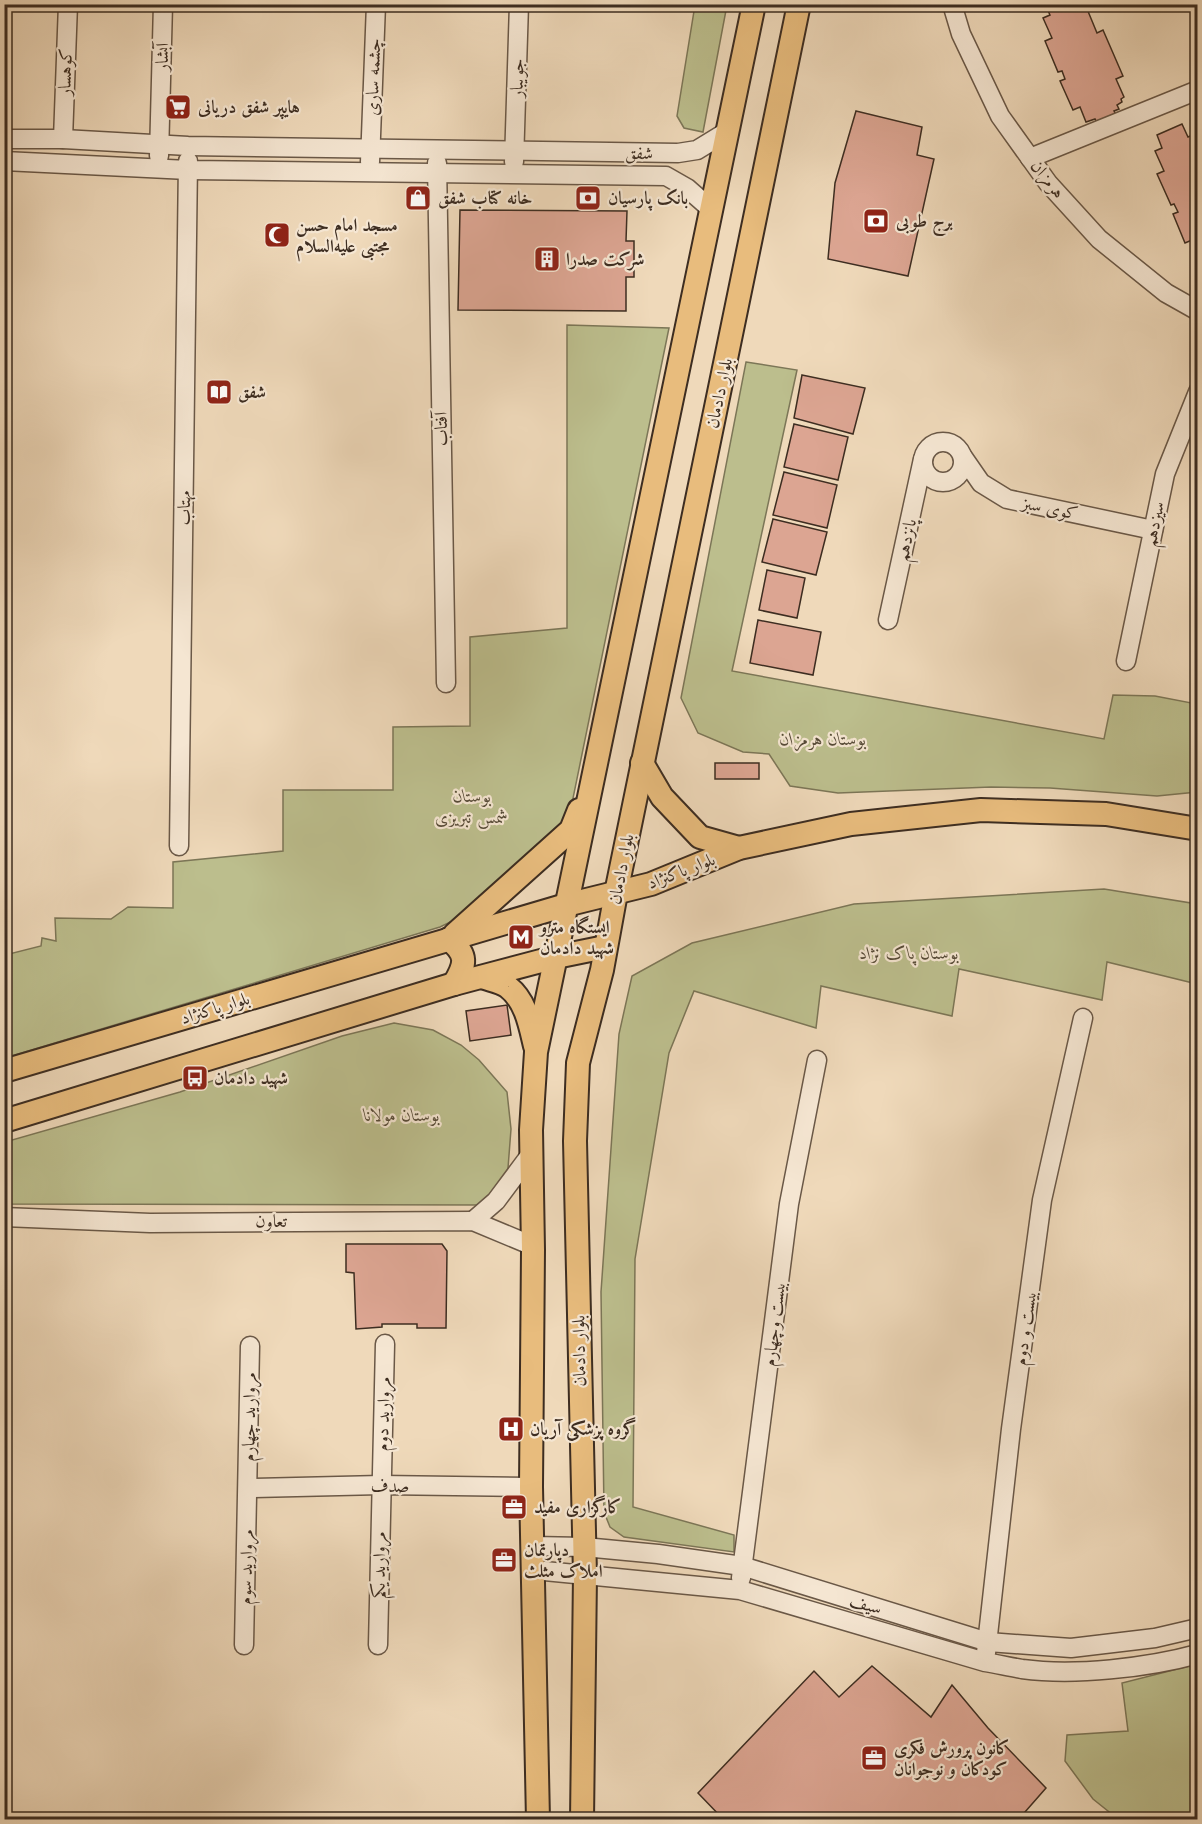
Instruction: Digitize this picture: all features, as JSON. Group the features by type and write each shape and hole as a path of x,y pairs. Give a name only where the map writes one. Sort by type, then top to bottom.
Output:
{"main road":[{"path":"538,1820 531,1487 533,1246 531,1154 536,1052 754,4"},
{"name":"بلوار دادمان","path":"582,1820 585,1575 575,1140 578,1063 602,970 642,763 799,4"},
{"path":"642,763 662,797 700,837 739,848"},
{"path":"454,984 462,971 464,957 459,947 449,939 571,830 596,767"},
{"name":"بلوار پاکنژاد","path":"4,1071 566,905 651,884 739,848 851,824 981,810 1106,814 1197,829"},
{"path":"4,1121 454,984 556,957 605,947"},
{"path":"482,977 507,986 518,998 529,1019 536,1052"}],"street":[{"name":"کوهسار","path":"63,139 68,4"},
{"name":"آبشار","path":"158,169 163,4"},
{"name":"چشمه ساری","path":"369,173 376,4"},
{"name":"جویبار","path":"514,175 519,4"},
{"name":"هرمزان","path":"952,4 961,34 1000,116 1048,183 1099,239 1166,293 1197,310"},
{"path":"1030,158 1197,90"},
{"name":"شفق","path":"4,139 63,139 188,146 678,153 697,150 728,131"},
{"name":"مهتاب","path":"179,846 188,146"},
{"name":"آفتاب","path":"437,150 446,684"},
{"name":"شفق","path":"4,161 188,170 666,176 687,188 712,210"},
{"name":"سیزدهم","path":"1126,661 1165,474 1197,392"},
{"path":"942,441 956,445 963,457 961,471 951,481 937,481 926,473 923,459 929,447 942,441"},
{"name":"کوی سبز","path":"963,457 981,483 1006,499 1153,530"},
{"name":"پانزدهم","path":"888,620 923,459"},
{"name":"بیست و دوم","path":"985,1662 1011,1429 1042,1200 1083,1018"},
{"name":"بیست وچهارم","path":"740,1590 789,1204 817,1060"},
{"path":"473,1221 496,1201 531,1154"},
{"name":"تعاون","path":"4,1217 150,1222 473,1221 533,1246"},
{"name":"مروارید دوم","path":"381,1485 385,1344"},
{"name":"مروارید چهارم","path":"249,1488 250,1346"},
{"name":"صدف","path":"249,1488 381,1485 531,1487"},
{"name":"مروارید یکم","path":"378,1645 381,1485"},
{"name":"مروارید سوم","path":"244,1645 249,1488"},
{"name":"سیف","path":"533,1546 584,1547 658,1554 742,1566 988,1642 1071,1648 1155,1638 1197,1628"},
{"name":"سیف","path":"534,1570 740,1590 985,1662 1022,1669 1059,1671 1113,1668 1197,1654"}],"green space":[{"path":"695,5 727,5 703,132 684,128 677,116"},
{"name":"بوستان شمس تبریزی","path":"567,325 669,328 570,813 547,842 467,914 440,927 5,1058 5,955 41,946 42,938 56,941 55,918 111,919 128,907 173,908 173,862 283,851 283,790 393,790 393,727 470,726 470,637 567,628"},
{"name":"بوستان هرمزان","path":"746,362 797,370 732,671 1104,739 1113,695 1155,696 1197,704 1197,792 1157,796 1050,788 991,787 838,793 790,786 769,754 743,752 698,733 681,698"},
{"name":"بوستان پاک نژاد","path":"1104,889 1197,904 1197,984 1107,962 1102,1000 959,969 952,1016 821,986 816,1028 694,991 669,1053 635,1259 633,1507 734,1535 734,1552 624,1537 610,1527 604,1512 601,1292 619,1034 632,976 692,943 854,904"},
{"name":"بوستان مولانا","path":"394,1023 433,1030 461,1045 479,1060 507,1092 511,1129 508,1168 504,1180 481,1205 5,1204 5,1142 180,1092 342,1036"},
{"path":"1197,1664 1197,1819 1118,1819 1093,1799 1065,1761 1067,1735 1128,1731 1122,1683"}],"building":[{"path":"1045,4 1085,4 1097,33 1103,30 1123,76 1116,79 1124,97 1117,105 1119,109 1114,111 1117,117 1098,125 1095,119 1086,122 1080,107 1073,110 1060,81 1065,79 1062,71 1058,72 1045,41 1052,38 1043,18 1050,15"},
{"name":"برج طوبی","path":"856,111 922,127 917,155 934,159 908,276 828,259 835,183"},
{"path":"1182,124 1188,137 1195,134 1198,139 1198,253 1192,240 1185,243 1173,214 1178,212 1174,204 1171,205 1157,174 1164,171 1155,151 1162,148 1157,135"},
{"name":"شرکت صدرا","path":"460,210 627,211 626,241 634,241 634,277 626,277 626,311 458,310"},
{"path":"802,375 865,388 853,434 794,418"},
{"path":"794,424 848,437 838,480 784,467"},
{"path":"784,472 837,485 827,528 773,515"},
{"path":"773,519 827,532 816,575 762,562"},
{"path":"767,570 805,578 797,618 759,610"},
{"path":"758,620 821,632 813,675 750,663"},
{"path":"715,763 759,763 759,779 715,779"},
{"path":"507,1005 511,1035 470,1041 466,1011"},
{"path":"346,1244 442,1244 447,1251 446,1328 417,1328 417,1324 382,1324 382,1327 356,1329 354,1273 346,1272"},
{"name":"کانون پرورش فکری کودکان و نوجوانان","path":"872,1666 931,1717 952,1685 988,1728 1046,1788 1018,1820 724,1820 698,1793 814,1671 839,1697"}],"place":[{"name":"هایپر شفق دریانی","path":"178,107"},
{"name":"خانه کتاب شفق","path":"418,198"},
{"name":"بانک پارسیان","path":"588,198"},
{"name":"برج طوبی","path":"876,221"},
{"name":"مسجد امام حسن مجتبی علیه‌السلام","path":"277,235"},
{"name":"شرکت صدرا","path":"547,259"},
{"name":"شفق","path":"219,392"},
{"name":"ایستگاه مترو شهید دادمان","path":"521,937"},
{"name":"شهید دادمان","path":"195,1078"},
{"name":"گروه پزشکی آریان","path":"511,1429"},
{"name":"کارگزاری مفید","path":"514,1507"},
{"name":"دپارتمان املاک مثلث","path":"504,1560"},
{"name":"کانون پرورش فکری کودکان و نوجوانان","path":"874,1758"}]}
